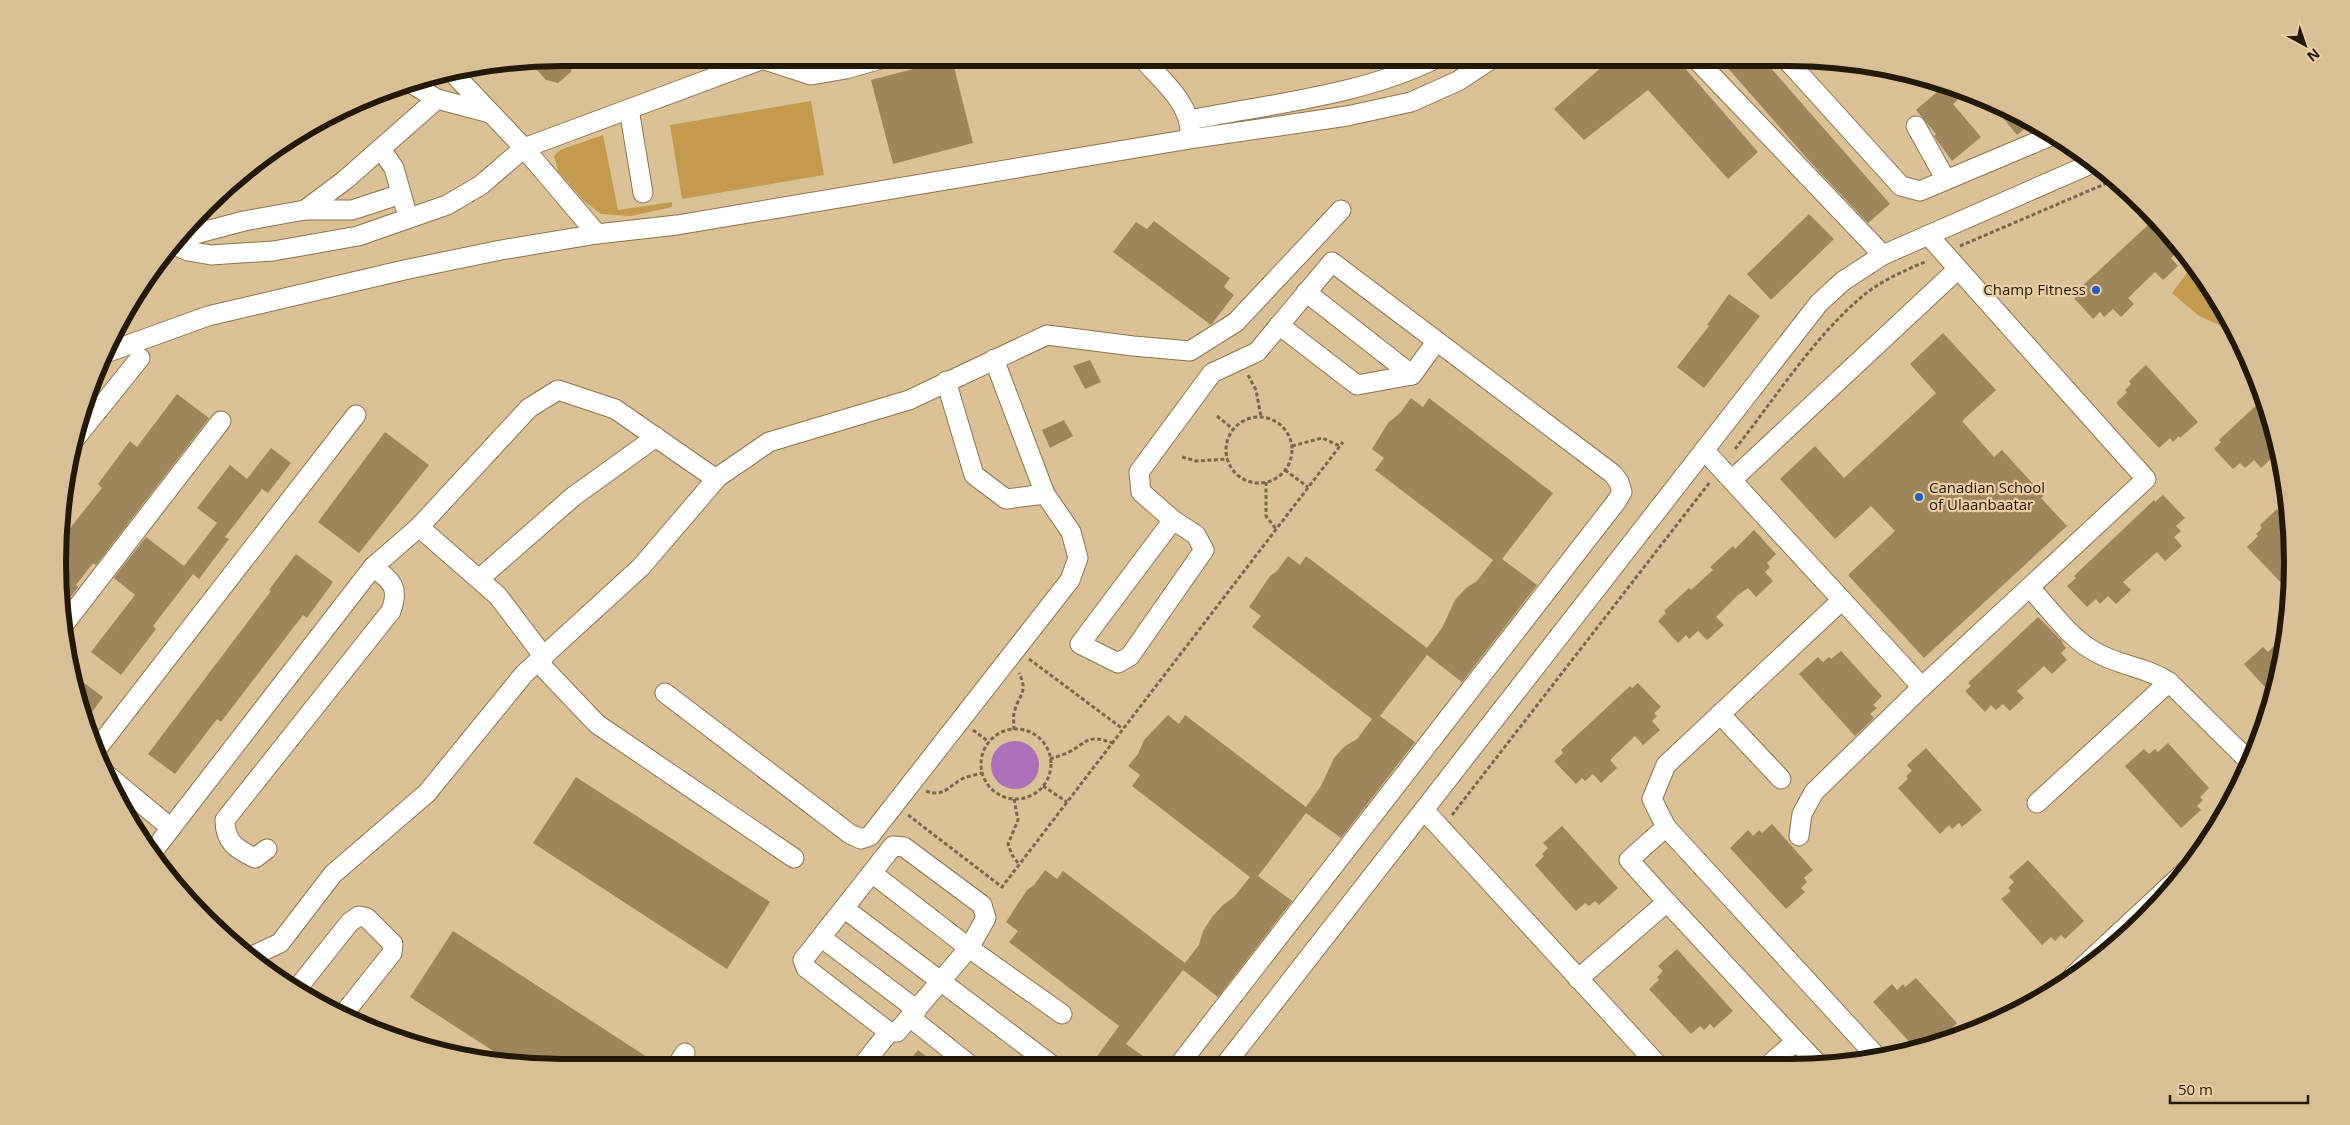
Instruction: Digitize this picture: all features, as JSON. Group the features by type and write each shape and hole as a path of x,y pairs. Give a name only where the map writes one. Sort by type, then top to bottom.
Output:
{"street":[{"path":"179,247 211,256 273,251 358,236 447,206 480,185 524,148 743,66"},
{"path":"786,66 811,75 856,66"},
{"path":"1149,66 1180,101 1190,120 1190,140"},
{"path":"1190,120 1352,88 1389,79 1419,66"},
{"path":"114,350 208,316 404,270 501,250 597,234 677,225 1190,140 1347,116 1411,102 1458,81 1481,66"},
{"path":"1703,66 1883,255"},
{"path":"1793,66 1900,186 1920,191 2045,138"},
{"path":"457,78 524,148 597,234"},
{"path":"420,88 437,98 490,114"},
{"path":"305,210 345,180 437,98"},
{"path":"629,109 643,194"},
{"path":"1916,126 1946,180"},
{"path":"381,148 394,168 408,219"},
{"path":"1230,1059 1819,303 1843,281 1883,255 2086,166"},
{"path":"188,237 244,221 305,210 352,210 401,194"},
{"path":"256,953 280,943 333,874 426,793 524,674 642,567 716,479 769,442 908,400 1047,335 1190,351 1236,322 1341,210"},
{"path":"1799,836 1802,814 1814,792 1922,687 2146,478 1928,236"},
{"path":"1174,520 1080,644 1118,662 1130,656 1204,550 1196,534 1174,520 1141,492 1139,472 1212,373 1257,352 1332,262 1612,474 1619,482 1622,492 1610,510 1184,1059"},
{"path":"1732,480 1958,269"},
{"path":"1306,292 1412,376"},
{"path":"1279,325 1357,385 1412,376 1436,342"},
{"path":"86,425 140,358"},
{"path":"665,693 850,834 861,839 870,836 1070,580 1078,558 1071,532 1045,494 994,359"},
{"path":"946,381 974,475 1006,499 1045,494"},
{"path":"156,847 373,566 420,527 529,408 558,390 615,409 716,479"},
{"path":"101,744 356,415"},
{"path":"69,618 222,420"},
{"path":"479,579 574,496 656,437"},
{"path":"1704,450 1922,687"},
{"path":"420,527 498,596 541,659 597,724 794,858"},
{"path":"267,849 255,858 238,851 225,834 225,820 391,611 395,600 395,588 389,579 373,566"},
{"path":"2030,588 2080,642 2092,650 2122,664 2154,672 2170,682 2244,756"},
{"path":"1842,600 1666,764 1652,799 1666,827 1872,1051"},
{"path":"2037,804 2170,682"},
{"path":"1720,714 1781,779"},
{"path":"118,784 171,828"},
{"path":"1424,810 1652,1059"},
{"path":"1666,827 1629,860 1812,1058"},
{"path":"893,846 904,847 982,905 986,918 969,948 942,982 897,1032 889,1032 806,968 803,960 845,909 893,846"},
{"path":"872,873 969,948 1062,1014"},
{"path":"1578,979 1667,902"},
{"path":"845,909 1044,1059"},
{"path":"301,984 350,922 358,916 367,918 393,944 392,953 347,1010"},
{"path":"822,938 914,1014 963,1059"},
{"path":"868,1059 889,1032"},
{"path":"1776,1059 1796,1041"}],"path":[{"path":"1248,375 1256,390 1261,417"},
{"path":"1217,416 1233,429"},
{"path":"1261,417 1271,418 1280,424 1287,431 1292,446 1290,461 1285,470 1276,478 1266,482 1254,482 1243,479 1234,472 1228,459 1228,439 1233,429 1245,420 1261,417"},
{"path":"1292,446 1322,438 1340,446"},
{"path":"903,811 1002,887 1343,442"},
{"path":"1182,457 1196,461 1228,459"},
{"path":"1285,470 1308,488"},
{"path":"1266,482 1266,516 1276,529"},
{"path":"1023,654 1124,729"},
{"path":"1014,730 1014,712 1022,695 1024,682 1015,665"},
{"path":"968,726 989,742"},
{"path":"1014,730 1033,733 1042,741 1050,758 1049,775 1043,786 1035,793 1014,799 994,792 986,783 982,773 981,762 983,751 989,742 998,734 1014,730"},
{"path":"1050,758 1069,752 1082,742 1098,738 1113,742"},
{"path":"920,789 932,794 945,792 962,779 982,773"},
{"path":"1043,786 1067,802"},
{"path":"1014,799 1018,820 1008,844 1012,855 1020,864"}],"shaded area":[{"path":"811,101 824,175 682,199 670,125"},
{"path":"603,135 618,210 672,202 672,207 631,216 601,214 583,200 558,171 554,156 560,150"},
{"path":"2189,271 2224,327 2199,316 2172,293"},
{"path":"1010,741 1020,741 1029,745 1035,751 1038,756 1038,774 1029,785 1020,789 1010,789 1001,785 995,779 991,770 991,760 995,751 1001,745"}],"building":[{"path":"571,66 571,72 558,83 546,80 534,67"},
{"path":"925,66 954,66 973,143 893,164 871,80"},
{"path":"1603,66 1683,66 1758,152 1728,179 1648,90 1584,140 1554,109"},
{"path":"1726,66 1769,66 1890,204 1868,223 1813,165"},
{"path":"1939,90 1958,97 1953,104 1981,137 1952,161 1934,136 1936,134 1916,110"},
{"path":"2000,114 2026,128 2017,135"},
{"path":"1809,214 1834,239 1771,300 1747,274"},
{"path":"1154,221 1230,278 1224,287 1234,295 1211,325 1113,252 1136,222 1147,229"},
{"path":"2148,225 2149,227 2151,225 2176,253 2171,258 2178,266 2163,280 2155,272 2128,298 2134,304 2121,317 2113,309 2104,317 2100,312 2093,319 2074,298 2081,292 2079,289"},
{"path":"1729,294 1760,316 1704,388 1677,367 1709,326 1707,325"},
{"name":"Canadian School of Ulaanbaatar","path":"1943,333 1996,390 1962,421 1994,457 2002,450 2044,496 2041,498 2067,526 1924,658 1848,575 1895,531 1871,506 1835,539 1780,479 1815,446 1844,478 1936,393 1910,364"},
{"path":"1090,360 1101,382 1085,389 1073,366"},
{"path":"2146,365 2198,422 2180,438 2179,436 2173,442 2170,438 2159,448 2116,403 2127,392 2125,390 2131,384 2129,381"},
{"path":"177,394 209,418 96,565 93,563 76,585 78,587 68,601 67,532 102,488 98,484 130,441 137,447"},
{"path":"1411,398 1423,407 1429,398 1553,493 1502,559 1537,585 1462,682 1427,655 1380,716 1415,742 1341,838 1306,813 1258,876 1292,901 1218,997 1183,970 1126,1044 1147,1059 1095,1059 1119,1026 1009,942 1018,931 1006,922 1027,890 1034,885 1045,870 1057,879 1063,871 1185,963 1199,945 1203,931 1212,917 1234,897 1250,877 1132,786 1140,775 1128,766 1138,754 1144,740 1168,715 1179,724 1185,715 1306,807 1321,786 1334,758 1345,746 1357,739 1372,719 1252,627 1261,616 1249,607 1270,576 1277,571 1288,556 1300,565 1306,556 1427,648 1442,628 1455,600 1466,588 1477,581 1493,560 1375,470 1384,458 1372,449 1388,423 1400,413"},
{"path":"2257,404 2272,458 2261,468 2254,460 2245,468 2240,463 2233,469 2214,449 2221,442 2219,440"},
{"path":"1064,420 1073,436 1050,448 1042,430"},
{"path":"385,432 429,465 359,553 318,522"},
{"path":"271,448 291,463 268,493 262,489 225,537 229,539 199,579 193,574 153,626 156,629 121,675 91,652 135,595 114,578 146,537 184,566 217,523 197,508 230,465 247,479"},
{"path":"2163,495 2185,518 2176,526 2181,531 2174,537 2182,546 2165,561 2157,552 2123,582 2131,590 2116,604 2108,596 2100,604 2096,599 2087,607 2067,586 2076,578 2074,576 2154,500 2155,502"},
{"path":"2277,509 2282,514 2283,585 2247,547 2258,536 2256,534 2262,528 2260,525"},
{"path":"1754,530 1776,554 1767,563 1770,567 1765,572 1773,581 1756,597 1748,588 1738,595 1716,617 1724,625 1707,640 1698,631 1689,639 1686,635 1678,643 1658,621 1666,613 1664,611 1689,588 1691,590 1713,570 1710,567 1733,546 1735,549"},
{"path":"296,554 333,582 307,618 303,615 221,722 217,719 175,774 148,754 271,591 269,590"},
{"path":"2038,617 2063,642 2066,648 2061,653 2067,660 2052,674 2044,666 2017,691 2024,698 2010,711 2003,704 1996,710 1991,705 1985,712 1965,691 1971,686 1968,683"},
{"path":"2274,646 2276,649 2267,690 2244,664 2263,647 2268,652"},
{"path":"1841,651 1882,696 1873,705 1877,708 1870,714 1874,718 1855,736 1799,674 1818,657 1823,662 1829,657 1831,659"},
{"path":"81,680 103,697 90,714"},
{"path":"1638,683 1661,707 1654,713 1657,716 1652,721 1660,730 1643,745 1635,736 1610,760 1617,768 1601,783 1593,774 1585,781 1582,778 1576,784 1554,761 1563,753 1561,750 1630,686 1632,688"},
{"path":"2168,743 2209,788 2200,797 2203,800 2197,806 2201,810 2181,828 2125,766 2144,749 2149,754 2155,749 2158,752"},
{"path":"1926,748 1982,810 1962,827 1959,823 1952,829 1949,825 1940,834 1898,788 1908,779 1906,776 1912,771 1907,765"},
{"path":"576,777 770,902 727,969 533,843"},
{"path":"1772,824 1813,870 1804,878 1807,882 1801,888 1805,892 1786,909 1730,848 1748,830 1753,836 1759,830 1762,833"},
{"path":"1562,826 1618,888 1599,905 1595,901 1589,906 1585,903 1576,911 1535,865 1544,856 1542,854 1548,848 1543,843"},
{"path":"2028,860 2084,921 2065,939 2061,935 2055,941 2051,937 2042,945 2001,899 2011,891 2008,888 2014,882 2009,877"},
{"path":"453,931 647,1057 646,1059 562,1059 499,1055 410,997"},
{"path":"1677,949 1733,1011 1714,1028 1710,1024 1704,1030 1700,1026 1691,1034 1649,989 1659,980 1657,977 1663,971 1658,966"},
{"path":"1916,978 1957,1023 1949,1031 1911,1043 1873,1002 1892,984 1897,990 1903,984 1905,987"},
{"path":"918,1050 930,1059 911,1059"}],"place":[{"name":"Champ Fitness","path":"2096,290"},
{"name":"Canadian School of Ulaanbaatar","path":"1919,497"}]}
